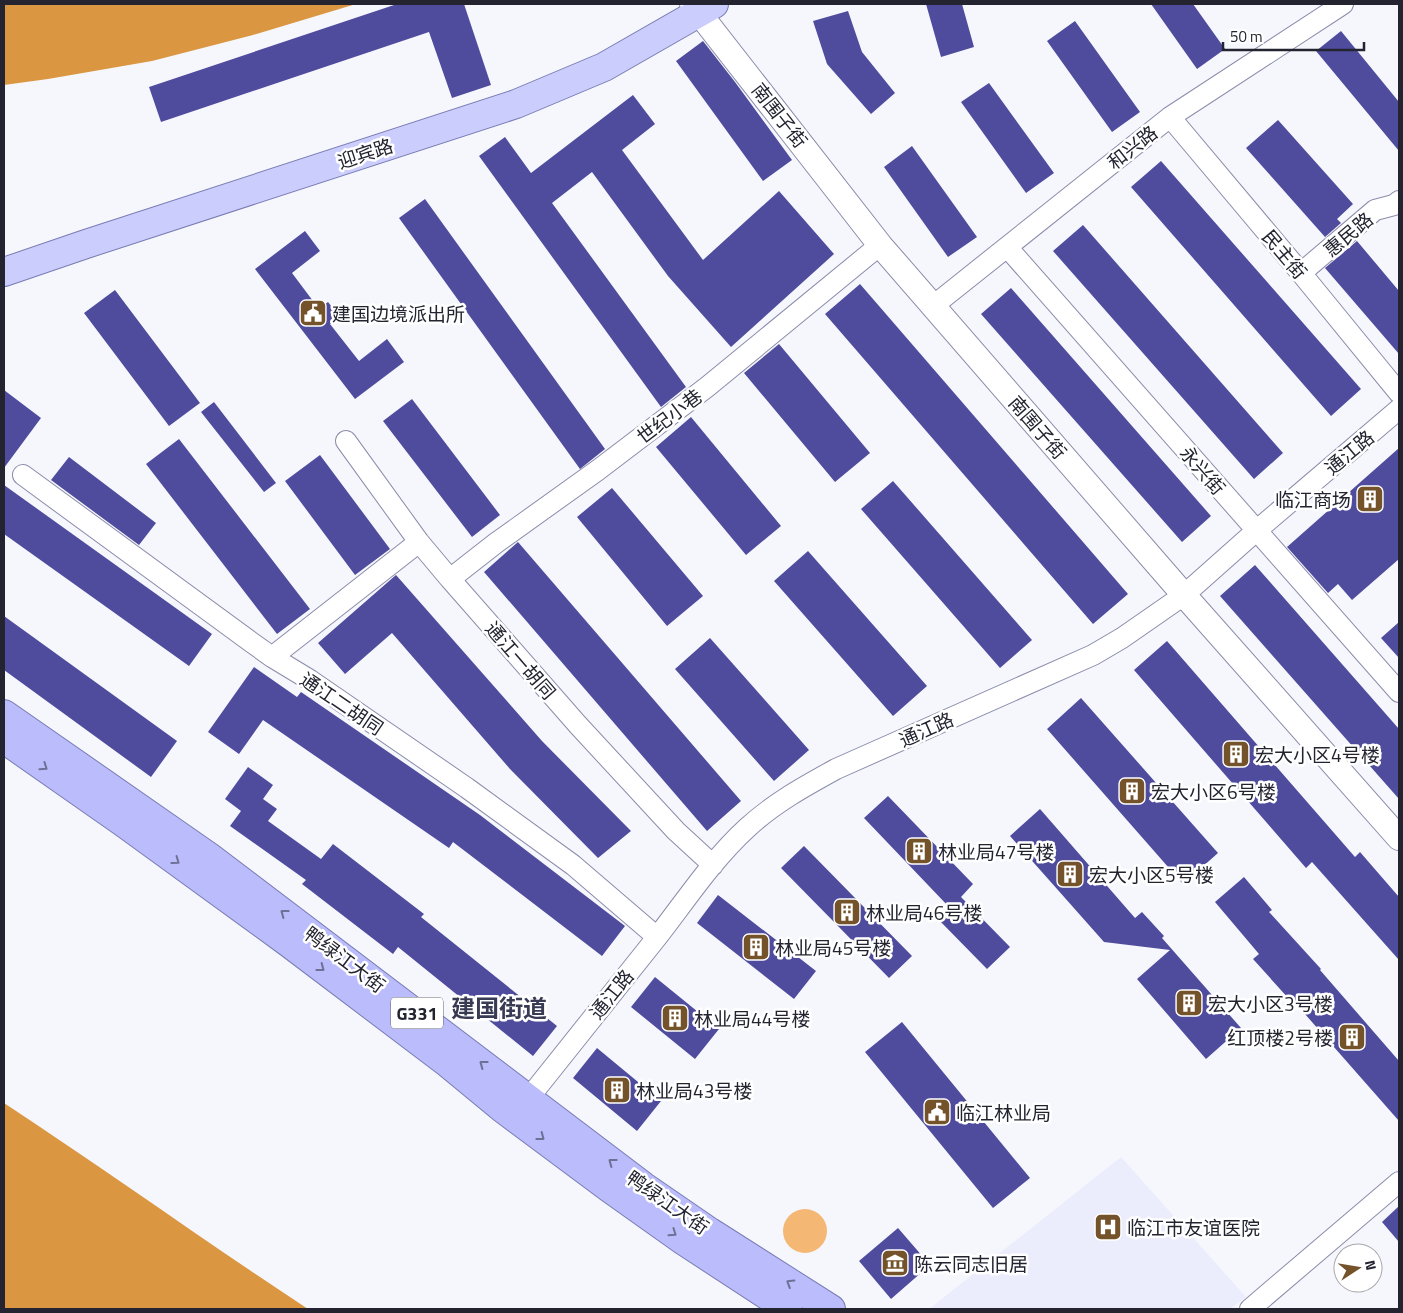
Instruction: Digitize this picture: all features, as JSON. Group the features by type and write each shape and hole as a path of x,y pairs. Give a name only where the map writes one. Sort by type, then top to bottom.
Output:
{"highway":[{"name":"鸭绿江大街","path":"4,714 208,856 521,1107 646,1214 788,1309"},
{"name":"鸭绿江大街","path":"4,739 124,823 289,943 445,1061 521,1107 710,1232 831,1309"}],"main road":[{"name":"迎宾路","path":"4,272 516,104 604,67 702,7"}],"street":[{"name":"和兴路","path":"933,306 1170,117 1343,4"},
{"name":"南围子街","path":"702,7 880,245 1184,595 1399,838"},
{"name":"民主街","path":"1170,117 1399,393"},
{"name":"惠民路","path":"1301,273 1376,210 1394,205 1399,201"},
{"name":"世纪小巷","path":"450,579 707,387 880,245"},
{"name":"永兴街","path":"1007,246 1399,692"},
{"name":"通江路","path":"521,1107 713,865 747,828 773,807 798,790 844,766 1093,655 1122,638 1184,595 1399,409"},
{"name":"通江一胡同","path":"346,441 419,542 450,579 578,725 669,824 713,865"},
{"name":"通江二胡同","path":"22,475 272,657 310,680 475,793 574,865 657,937"},
{"path":"272,657 419,542"},
{"path":"1250,1309 1399,1182"}],"shaded area":[{"path":"4,4 356,4 253,35 152,61 4,85"},
{"path":"4,1103 232,1258 308,1309 4,1309"},
{"name":"临江市友谊医院","path":"1121,1157 1246,1297 1230,1309 929,1309"},
{"path":"805,1209 817,1213 823,1219 827,1231 823,1243 817,1249 805,1253 793,1249 787,1243 783,1231 787,1219 793,1213"}],"building":[{"path":"397,4 464,4 491,85 452,98 429,32 161,122 149,87"},
{"path":"926,4 962,4 974,47 941,57"},
{"path":"1151,4 1193,4 1225,49 1197,69"},
{"path":"848,11 862,52 895,93 871,114 827,64 813,21"},
{"path":"1075,21 1140,112 1112,132 1047,41"},
{"path":"1341,31 1399,102 1399,151 1316,51"},
{"path":"703,41 792,160 763,181 676,61"},
{"path":"989,83 1054,173 1026,193 961,102"},
{"path":"633,95 655,124 622,150 703,260 779,191 834,254 731,347 668,276 592,172 552,203 686,387 661,407 479,156 505,137 531,173"},
{"path":"1278,120 1353,204 1337,219 1341,223 1325,237 1246,148"},
{"path":"912,146 977,237 948,257 884,167"},
{"path":"1161,161 1361,389 1331,416 1131,187"},
{"path":"425,199 605,449 580,469 399,218"},
{"path":"1083,225 1283,453 1254,479 1053,251"},
{"name":"建国边境派出所","path":"305,231 320,251 292,273 319,309 328,302 340,317 330,324 359,361 387,339 404,362 355,399 255,269"},
{"path":"1357,241 1399,291 1399,354 1325,268"},
{"path":"860,284 1128,594 1093,624 825,314"},
{"path":"1011,288 1211,516 1182,542 981,314"},
{"path":"115,290 200,403 169,426 84,313"},
{"path":"779,344 870,453 835,482 744,373"},
{"path":"4,390 41,418 4,468"},
{"path":"412,399 500,515 472,537 383,421"},
{"path":"214,402 276,483 264,492 201,412"},
{"path":"691,417 781,526 746,555 656,447"},
{"path":"179,439 310,609 277,634 146,464"},
{"name":"临江商场","path":"1399,448 1399,559 1352,600 1338,584 1328,593 1287,547"},
{"path":"320,455 390,549 355,575 285,481"},
{"path":"69,457 156,523 139,545 51,480"},
{"path":"893,481 1032,640 1000,668 861,509"},
{"path":"4,485 212,634 189,666 4,534"},
{"path":"612,488 703,596 667,626 577,517"},
{"path":"518,542 741,801 707,831 484,572"},
{"path":"808,551 927,686 893,716 774,581"},
{"path":"1255,565 1399,729 1399,799 1220,596"},
{"path":"396,575 542,741 631,831 598,858 510,769 392,633 345,674 318,643"},
{"path":"4,616 177,741 151,777 4,670"},
{"path":"1399,622 1399,658 1381,638"},
{"path":"710,638 809,750 774,781 675,669"},
{"name":"宏大小区4号楼","path":"1167,641 1355,857 1360,852 1399,897 1399,960 1312,862 1306,868 1134,670"},
{"path":"254,667 297,697 301,692 480,815 625,926 602,956 453,842 449,848 263,720 239,754 208,732"},
{"name":"宏大小区6号楼","path":"1081,698 1218,853 1183,884 1047,729"},
{"path":"248,767 273,785 263,799 277,809 268,821 321,859 333,844 424,914 421,917 557,1026 533,1056 398,947 393,954 302,884 306,880 230,826 241,811 225,799"},
{"name":"林业局47号楼","path":"888,796 973,884 961,897 1010,947 987,969 937,918 949,907 864,818"},
{"path":"1040,809 1135,918 1142,912 1164,936 1162,938 1241,1028 1206,1059 1137,979 1170,950 1104,942 1010,836"},
{"name":"林业局46号楼","path":"804,846 912,956 889,978 781,868"},
{"path":"1244,877 1272,910 1269,912 1321,969 1399,1061 1399,1121 1290,997 1289,999 1253,959 1259,954 1215,902"},
{"name":"林业局45号楼","path":"718,895 816,971 794,999 697,923"},
{"name":"林业局44号楼","path":"655,977 719,1029 695,1059 631,1007"},
{"path":"902,1022 1030,1178 993,1208 865,1052"},
{"name":"林业局43号楼","path":"597,1048 661,1101 637,1131 573,1078"},
{"path":"1399,1206 1399,1242 1382,1222"},
{"name":"陈云同志旧居","path":"898,1228 930,1265 891,1299 859,1261"}],"place":[{"name":"建国边境派出所","path":"313,313"},
{"name":"临江商场","path":"1370,499"},
{"name":"宏大小区4号楼","path":"1236,754"},
{"name":"宏大小区6号楼","path":"1132,791"},
{"name":"林业局47号楼","path":"919,851"},
{"name":"宏大小区5号楼","path":"1070,874"},
{"name":"林业局46号楼","path":"847,912"},
{"name":"林业局45号楼","path":"756,947"},
{"name":"宏大小区3号楼","path":"1189,1003"},
{"name":"林业局44号楼","path":"675,1018"},
{"name":"红顶楼2号楼","path":"1352,1037"},
{"name":"林业局43号楼","path":"617,1090"},
{"name":"临江林业局","path":"937,1112"},
{"name":"临江市友谊医院","path":"1108,1227"},
{"name":"陈云同志旧居","path":"895,1263"}],"district":[{"name":"建国街道","path":"499,1008"}]}
